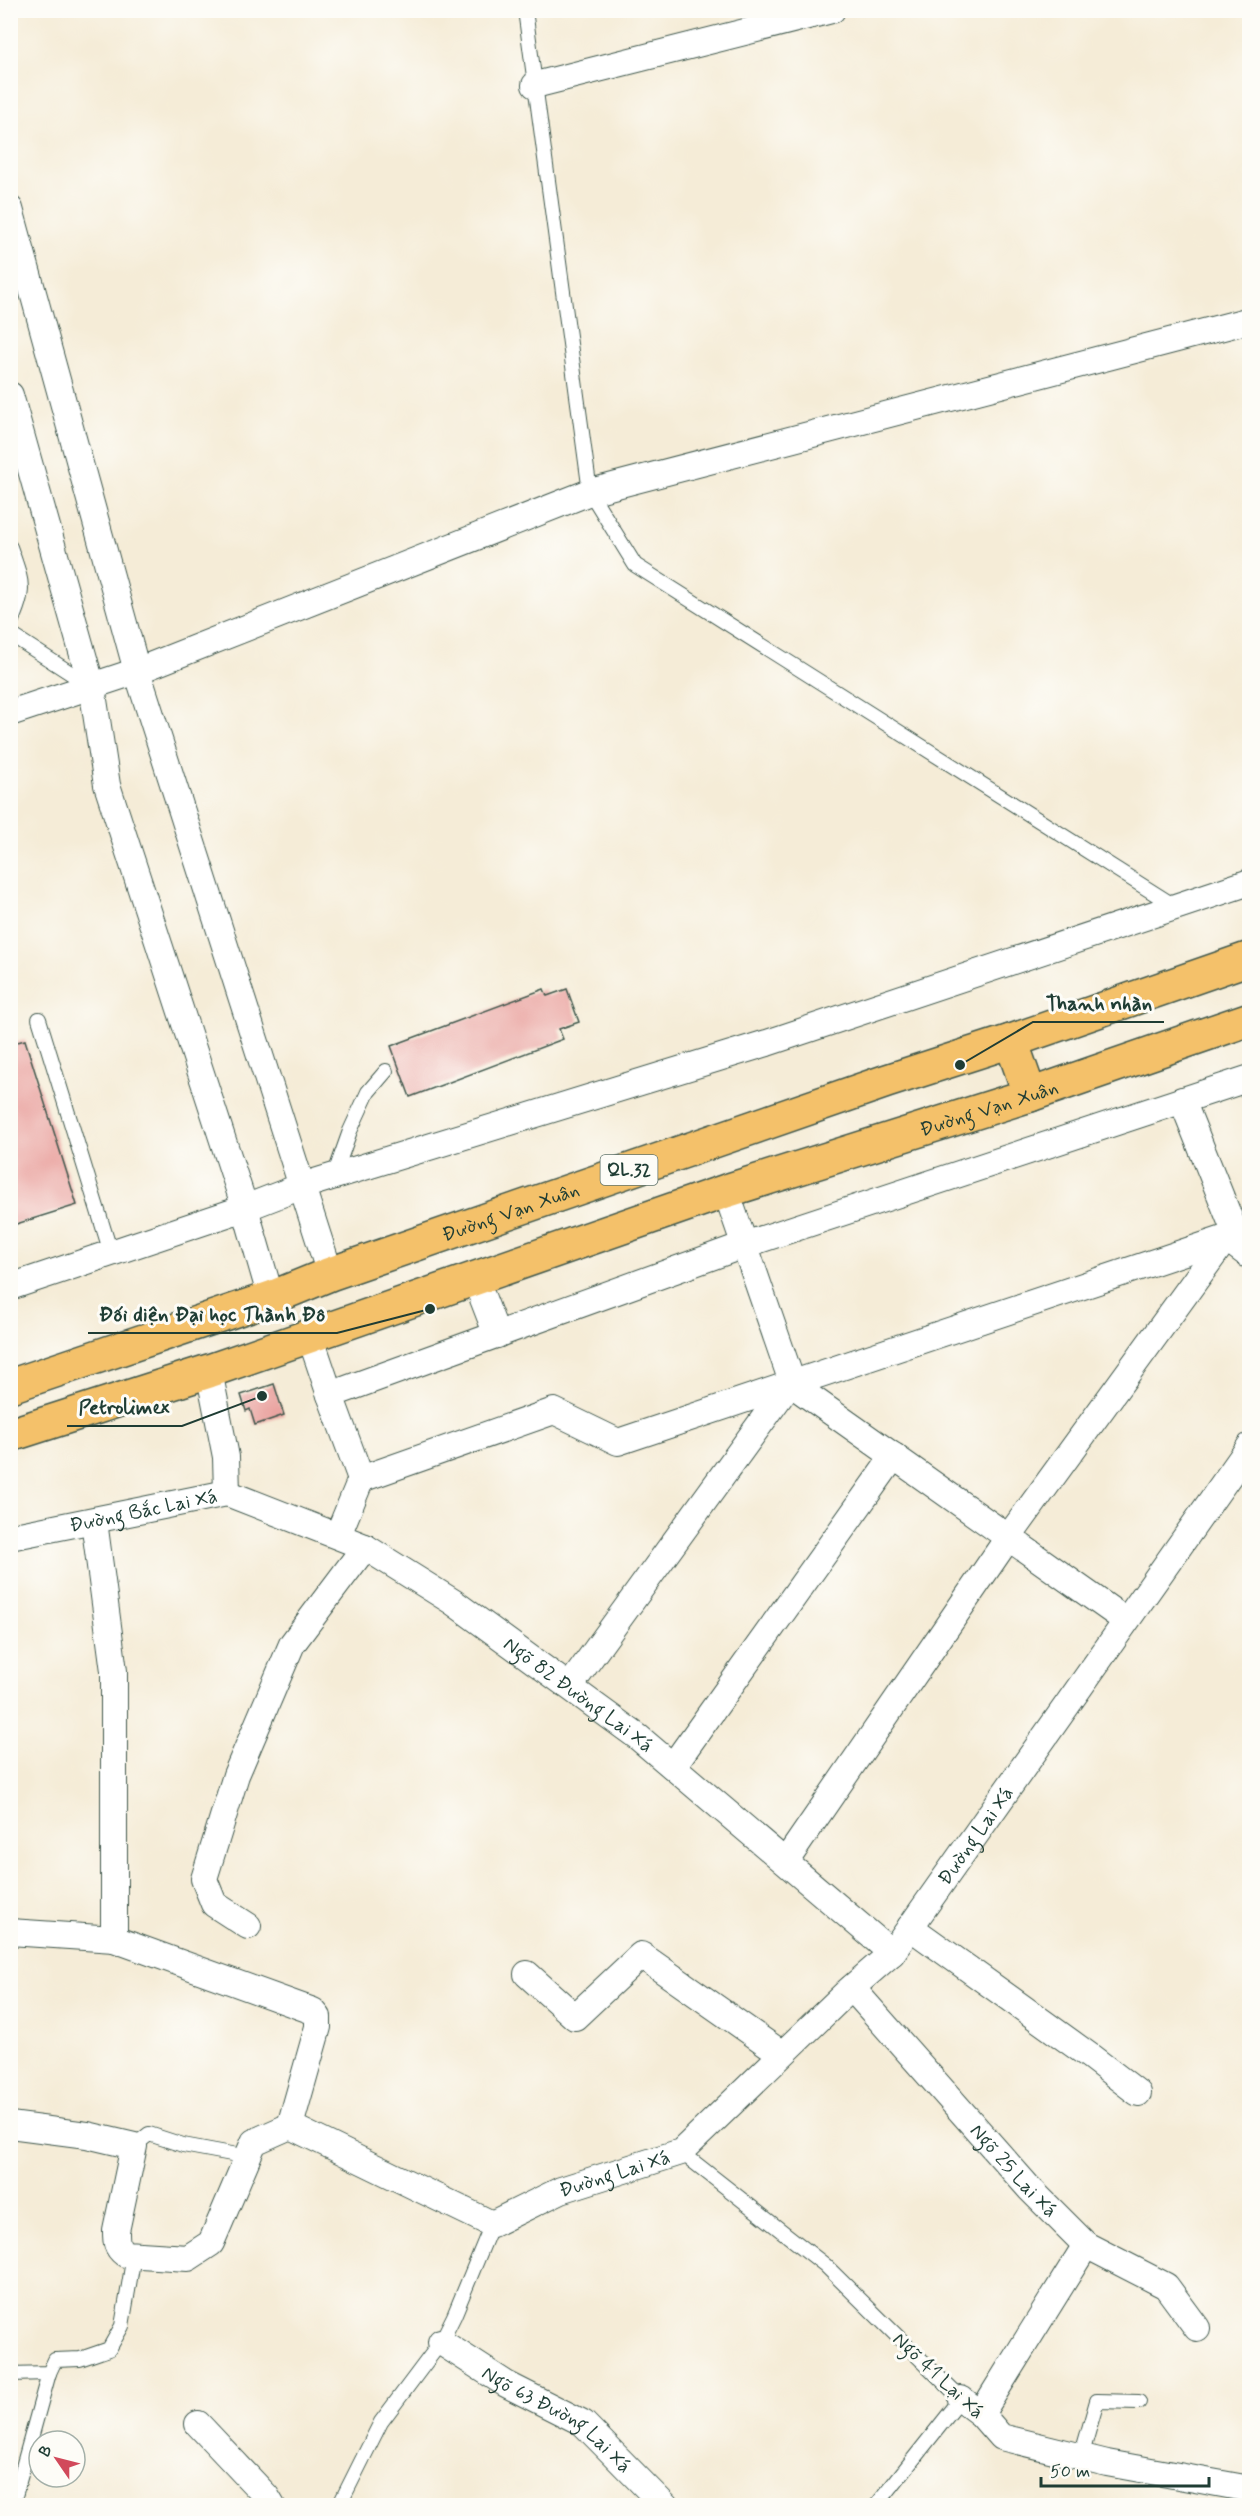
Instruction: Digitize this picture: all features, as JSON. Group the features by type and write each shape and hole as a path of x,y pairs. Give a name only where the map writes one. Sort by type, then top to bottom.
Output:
{"highway":[{"name":"Đường Vạn Xuân","path":"10,1386 271,1298 330,1274 876,1084 1011,1041 1250,958"},
{"name":"Đường Vạn Xuân","path":"10,1435 209,1371 726,1191 1030,1095 1250,1019"},
{"path":"1011,1041 1030,1095"}],"street":[{"path":"535,85 782,16 832,10"},
{"path":"10,210 137,671 330,1274"},
{"path":"10,713 137,671 590,492 1250,320"},
{"path":"10,395 92,687 107,785 245,1208 271,1298"},
{"path":"10,1287 245,1208 302,1186 767,1043 1250,882"},
{"path":"330,1395 744,1245 1250,1078"},
{"path":"361,1479 554,1411 618,1442 1226,1238 1236,1232 1182,1100"},
{"path":"726,1191 791,1385 1125,1620"},
{"path":"1226,1238 1250,1256"},
{"path":"786,1861 1008,1538 1226,1238"},
{"path":"475,1278 497,1335"},
{"path":"310,1336 361,1479 338,1535"},
{"name":"Đường Bắc Lai Xá","path":"10,1537 227,1493 226,1457 209,1371"},
{"path":"570,1686 791,1385"},
{"name":"Đường Lai Xá","path":"492,2224 561,2190 681,2152 782,2054 892,1953 1250,1446"},
{"path":"673,1766 894,1456"},
{"name":"Ngõ 82 Đường Lai Xá","path":"227,1493 365,1546 453,1602 570,1686 673,1766 892,1953"},
{"path":"94,1521 114,1671 114,1939"},
{"path":"248,1926 214,1904 204,1879 236,1775 292,1644 365,1546"},
{"path":"910,1928 1138,2093"},
{"path":"10,1932 114,1939 313,2011 318,2017 318,2027 290,2126"},
{"path":"527,1974 574,2017 641,1955 782,2054"},
{"name":"Ngõ 25 Lai Xá","path":"852,1988 1029,2188 1086,2245 1166,2286 1197,2328"},
{"path":"10,2125 87,2135 134,2146 116,2242 119,2250 125,2254 188,2258 211,2243 254,2142 290,2126 492,2224"},
{"path":"981,2414 1086,2245"},
{"name":"Ngõ 63 Đường Lai Xá","path":"441,2342 506,2384 583,2423 665,2505"},
{"name":"Ngõ 41 Lại Xá","path":"961,2399 981,2414 1000,2437 1081,2457 1250,2489"},
{"path":"198,2424 272,2505"}],"lane":[{"path":"525,10 590,492 635,565 1176,907"},
{"path":"10,547 23,586 20,605 10,624"},
{"path":"10,634 92,687"},
{"path":"39,1019 111,1253"},
{"path":"334,1176 350,1131 368,1092 387,1071"},
{"path":"134,2146 149,2134 183,2145 248,2157"},
{"name":"Ngõ 41 Lại Xá","path":"681,2152 825,2265 961,2399"},
{"path":"339,2505 381,2422 441,2342 492,2224"},
{"path":"10,2495 15,2496 49,2373 55,2360 81,2359 109,2349 122,2326 134,2255"},
{"path":"10,2374 49,2373"},
{"path":"876,2505 961,2399"},
{"path":"1081,2457 1097,2401 1139,2402"}],"building":[{"path":"544,989 547,996 567,989 579,1022 559,1029 563,1039 410,1097 391,1046"},
{"path":"25,1040 77,1205 10,1226 10,1044"},
{"path":"274,1384 284,1415 255,1425 250,1409 246,1411 241,1395"}],"place":[{"name":"Thanh nhàn","path":"960,1065"},
{"name":"Đối diện Đại học Thành Đô","path":"430,1309"},
{"name":"Petrolimex","path":"262,1396"}]}
